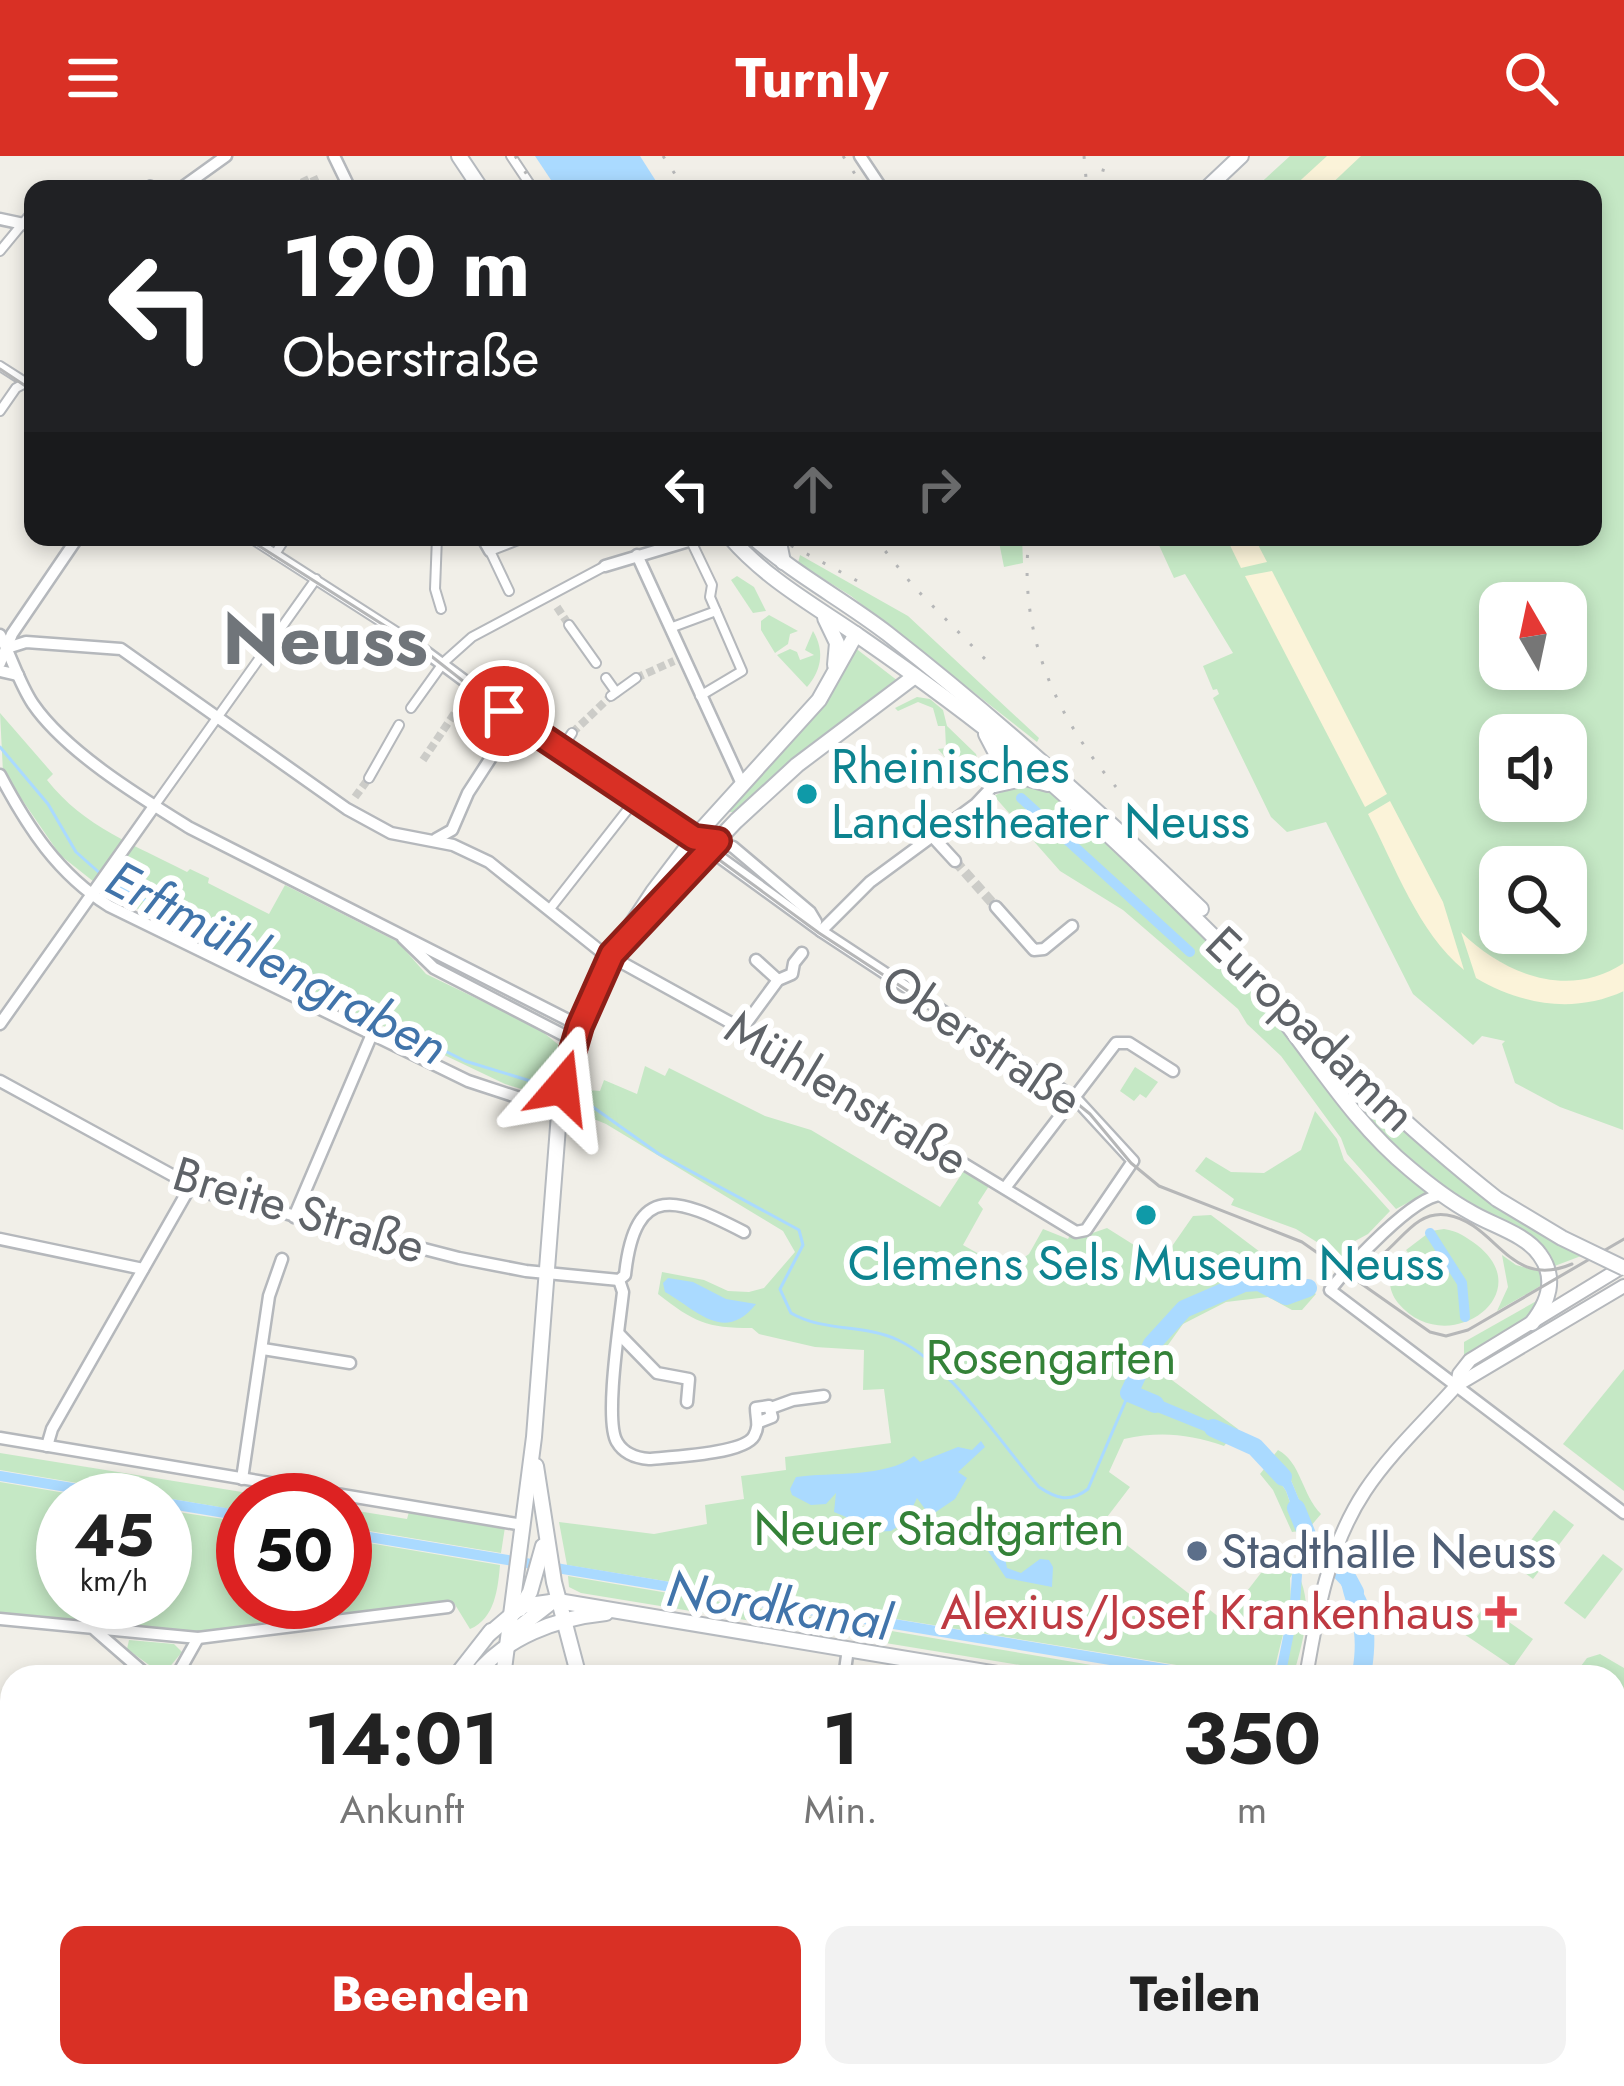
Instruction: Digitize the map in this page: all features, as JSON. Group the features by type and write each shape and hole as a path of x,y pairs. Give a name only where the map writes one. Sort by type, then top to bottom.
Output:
{"main road":[{"path":"1216,180 1241,156"},
{"path":"739,546 818,610 982,728 1025,752"},
{"path":"750,546 751,559"},
{"path":"762,546 889,635 1025,752"},
{"path":"780,546 783,562"},
{"path":"818,610 837,644 830,683"},
{"path":"617,1611 534,1612 505,1603 523,1571 533,1539 534,1437 560,1101 578,1034 616,948 694,838 820,700 856,634 889,635"},
{"path":"910,652 915,676"},
{"path":"616,948 797,765 915,676"},
{"path":"982,728 996,748 995,785 1026,778 1058,789"},
{"name":"Europadamm","path":"1025,752 1382,1104 1562,1238 1624,1264"},
{"name":"Europadamm","path":"1025,752 1200,908 1389,1100 1500,1195"},
{"path":"1194,915 1272,1005 1369,1131 1443,1196 1538,1251 1549,1290 1544,1308 1532,1323"},
{"path":"483,1665 507,1648 553,1576 533,1539"},
{"path":"523,1571 534,1612 566,1638 575,1665"},
{"path":"523,1571 534,1612"},
{"path":"470,1665 534,1612 617,1611 943,1665"},
{"path":"507,1648 534,1612"},
{"path":"505,1665 507,1648 534,1612"},
{"path":"480,1665 534,1612"}],"street":[{"path":"193,180 226,156"},
{"path":"0,251 24,228"},
{"path":"0,410 16,388 24,385"},
{"path":"18,675 0,667 11,634 72,546"},
{"path":"263,546 411,640"},
{"path":"275,554 280,546"},
{"path":"437,546 435,590 441,609"},
{"path":"487,546 508,591"},
{"path":"490,551 503,546"},
{"path":"411,708 444,662 482,630 605,566 671,546"},
{"path":"699,546 712,585 710,597 742,671 699,696"},
{"path":"637,555 678,660 742,784"},
{"path":"0,1024 316,579"},
{"path":"548,595 557,607"},
{"path":"669,628 716,611"},
{"path":"569,625 596,663"},
{"path":"0,635 36,708 59,733 155,806 400,936 434,968 578,1034"},
{"name":"Oberstraße","path":"411,640 444,662 471,689 561,750 694,838 714,845 820,931 1076,1099 1133,1161 1080,1233"},
{"name":"Mühlenstraße","path":"7,648 26,642 116,647 351,812 398,836 460,847 499,868 598,950 616,948 1080,1233"},
{"path":"606,678 614,694 636,678"},
{"path":"431,840 452,830 468,794 516,719"},
{"path":"369,778 399,725"},
{"path":"561,750 572,733"},
{"path":"820,931 870,882 995,785 1025,752"},
{"path":"0,775 43,846 139,922 486,1088 529,1101 560,1101"},
{"path":"351,812 356,797"},
{"path":"549,910 636,799"},
{"path":"452,830 460,847"},
{"path":"932,836 955,861"},
{"path":"996,907 1034,950 1045,949 1072,926"},
{"path":"742,1029 778,980 792,974 802,953"},
{"path":"756,960 778,980"},
{"path":"294,1217 372,1034"},
{"path":"1005,1188 1120,1041 1173,1071"},
{"name":"Breite Straße","path":"0,1081 190,1186 459,1258 619,1280"},
{"path":"47,1446 52,1429 190,1186"},
{"name":"Europadamm","path":"1443,1196 1424,1199 1350,1264 1330,1290 1457,1385"},
{"path":"744,1232 686,1204 653,1209 632,1230 625,1275 619,1280 623,1292 612,1427 617,1443 628,1454 649,1459 743,1446 753,1438 759,1422 756,1408 824,1396"},
{"path":"0,1239 143,1269"},
{"path":"243,1473 269,1295 282,1259"},
{"path":"1457,1385 1470,1360 1624,1264"},
{"path":"1309,1665 1330,1563 1355,1507 1378,1473 1457,1385 1624,1286"},
{"path":"619,1334 657,1372 689,1379 687,1402"},
{"path":"263,1349 350,1363"},
{"path":"1457,1385 1624,1513"},
{"path":"0,1438 216,1475"},
{"path":"372,1506 533,1539"},
{"path":"0,1619 198,1638 448,1607"},
{"path":"95,1630 135,1665"},
{"path":"183,1665 198,1638"},
{"path":"846,1665 848,1649"}],"green space":[{"path":"1290,156 1624,156 1623,1130 1560,1107 1515,1083 1502,1044 1505,1041 1482,1036 1473,1045 1413,994 1326,822 1287,832 1271,817 1213,698 1219,694 1203,666 1233,653 1185,574 1174,578 1159,546 1602,546 1602,180 1264,180"},
{"path":"1000,546 1022,546 1023,563 1004,567"},
{"path":"800,555 908,616 1039,738 1037,742 851,596 798,563"},
{"path":"737,576 754,587 766,611 753,613 731,580"},
{"path":"769,615 798,631 775,653 761,630 761,621"},
{"path":"813,631 820,662 807,687 777,655 790,649 800,660 814,655 805,650"},
{"path":"854,647 898,681 737,813 725,811"},
{"path":"917,697 930,699 943,710 947,726 976,754 984,783 968,785 938,749 946,748 945,726 938,726 933,708 918,702 898,711 895,708"},
{"path":"0,713 53,774 47,780 111,834 209,878 208,883 269,914 285,885 398,942 426,974 538,1028 560,1046 537,1089 505,1084 113,897 60,855 3,772"},
{"path":"1018,784 1039,785 1052,793 1206,934 1280,1021 1365,1136 1428,1192 1396,1209 1347,1154 1341,1138 1281,1056 1238,1009 1123,910 1060,871 994,796","holes":["1024,796 1192,948 1189,954 1020,800"]},
{"path":"1305,1033 1538,1230 1581,1256 1552,1267 1539,1243 1457,1198 1374,1130"},
{"path":"645,1066 665,1076 669,1068 765,1116 811,1130 940,1207 963,1172 989,1186 978,1203 983,1209 963,1245 986,1258 1016,1263 1029,1254 1043,1229 1068,1239 1071,1233 1084,1236 1107,1228 1161,1262 1193,1216 1211,1215 1316,1294 1302,1310 1268,1297 1226,1302 1183,1324 1153,1366 1238,1429 1224,1446 1174,1435 1124,1439 1109,1472 1130,1487 1101,1525 1224,1621 1271,1560 1294,1571 1275,1665 1177,1665 567,1565 559,1522 654,1534 707,1524 705,1505 744,1499 741,1476 786,1470 785,1457 891,1443 884,1389 863,1390 864,1350 815,1347 759,1334 752,1328 712,1325 658,1294 662,1272 704,1280 728,1291 764,1288 795,1252 783,1231 606,1124 572,1110 575,1089 600,1091 604,1080 637,1094"},
{"path":"1135,1067 1158,1082 1146,1098 1140,1094 1134,1101 1120,1091"},
{"path":"1315,1111 1337,1139 1344,1160 1390,1211 1355,1241 1359,1249 1344,1259 1296,1229 1231,1205 1234,1199 1195,1171 1206,1157 1231,1172 1264,1173 1301,1150"},
{"path":"1444,1229 1477,1245 1494,1264 1498,1283 1493,1301 1480,1314 1461,1323 1440,1325 1418,1319 1398,1303 1390,1282 1397,1260 1404,1267 1413,1259 1406,1250 1431,1231"},
{"path":"1502,1255 1541,1272 1542,1285 1497,1311 1508,1287"},
{"path":"1540,1299 1524,1321 1464,1358 1464,1342"},
{"path":"1624,1369 1624,1491 1563,1444"},
{"path":"1278,1450 1292,1462 1321,1514 1310,1527 1288,1473 1274,1455"},
{"path":"0,1453 124,1473 36,1476 0,1470"},
{"path":"1268,1464 1286,1491 1300,1531 1292,1532 1273,1490 1260,1474"},
{"path":"0,1482 36,1488 36,1618 0,1615"},
{"path":"192,1484 216,1488 216,1506 192,1502"},
{"path":"1554,1510 1574,1525 1533,1579 1513,1564"},
{"path":"409,1512 505,1527 501,1553 372,1532 372,1513 407,1519"},
{"path":"192,1514 216,1518 216,1629 247,1629 207,1634 153,1629 192,1629"},
{"path":"372,1544 500,1565 490,1610 478,1624 470,1629 454,1603 372,1613"},
{"path":"1603,1554 1623,1569 1585,1619 1564,1603"},
{"path":"568,1576 1091,1665 1020,1665 581,1593 569,1587"},
{"path":"1299,1576 1306,1601 1305,1626 1296,1665 1286,1665 1299,1606"},
{"path":"1485,1605 1533,1639 1510,1665 1458,1630 1463,1623 1470,1627"},
{"path":"129,1640 174,1644 182,1652 171,1665 149,1665 127,1649"},
{"path":"1600,1654 1619,1665 1582,1665"}],"sand":[{"path":"1327,156 1361,156 1336,180 1301,180"},
{"path":"1230,546 1259,546 1267,562 1241,568"},
{"path":"1272,571 1387,794 1365,807 1245,576"},
{"path":"1390,801 1443,902 1464,970 1421,918 1368,814"},
{"path":"1461,932 1479,948 1479,954 1559,981 1603,974 1624,963 1624,991 1567,1004 1512,995 1476,978"}],"water":[{"path":"535,156 640,156 655,180 551,180"},
{"path":"668,1278 693,1282 726,1299 756,1304 733,1322 710,1320 665,1292 663,1283"},
{"path":"1139,1388 1236,1432 1229,1441 1132,1402"},
{"path":"981,1441 985,1447 958,1472 967,1478 955,1499 930,1516 917,1498 906,1521 891,1531 852,1533 846,1517 834,1512 836,1493 826,1504 811,1505 790,1489 796,1477 874,1471 914,1456 920,1462 958,1447 972,1450"},
{"path":"1274,1455 1288,1473 1310,1526 1300,1531 1286,1491 1268,1464"},
{"path":"994,1525 999,1526 1007,1568 1021,1573 1040,1559 1049,1560 1052,1587 1006,1578 984,1545"},
{"path":"1342,1566 1368,1604 1372,1665 1353,1665 1355,1638"}],"waterway":[{"name":"Erftmühlengraben","path":"0,747 48,804 76,852 111,883 465,1061 537,1083"},
{"path":"1021,798 1190,952"},
{"name":"Erftmühlengraben","path":"576,1095 659,1154 799,1230 803,1245 780,1289 791,1313 816,1323 885,1335 918,1352 956,1386 1046,1491 1069,1498 1088,1489 1129,1393"},
{"path":"1430,1233 1462,1283 1465,1317"},
{"name":"Erftmühlengraben","path":"1155,1404 1129,1393 1152,1344 1184,1309 1244,1283 1259,1282 1286,1296 1308,1288"},
{"path":"1213,1428 1255,1447 1283,1477"},
{"name":"Nordkanal","path":"0,1476 36,1482"},
{"name":"Nordkanal","path":"192,1508 216,1512"},
{"path":"1296,1508 1308,1537 1355,1592"},
{"name":"Nordkanal","path":"372,1537 1141,1665"},
{"name":"Nordkanal","path":"1282,1665 1297,1575"}],"tunnel":[{"path":"316,180 320,178"},
{"path":"557,607 569,625"},
{"path":"636,678 674,661"},
{"path":"423,760 469,692"},
{"path":"572,733 611,696"},
{"path":"355,797 369,778"},
{"path":"955,861 996,907"}],"tram line":[{"path":"0,369 24,385"},
{"path":"259,546 426,652 514,721 692,840 819,933 1063,1092 1159,1186 1302,1242 1430,1332 1446,1336 1468,1330 1624,1239"},
{"path":"1333,1256 1352,1263 1368,1262 1417,1223 1447,1215 1479,1230 1533,1269 1572,1264"}],"railway":[{"path":"515,156 530,180"},
{"path":"663,156 679,180"},
{"path":"843,156 859,180"},
{"path":"1084,156 1086,180"},
{"path":"1100,180 1107,156"},
{"path":"792,546 865,585"},
{"path":"881,546 914,587 987,661"},
{"path":"1028,546 1029,607 1046,671 1075,731 1116,787"}],"place":[{"name":"Rheinisches Landestheater Neuss","path":"807,794"},
{"name":"Clemens Sels Museum Neuss","path":"1146,1215"},
{"name":"Stadthalle Neuss","path":"1197,1551"},
{"name":"Alexius/Josef Krankenhaus","path":"1501,1612"}],"district":[{"name":"Neuss","path":"325,639"}],"route":[{"path":"504,711 694,838 718,841 612,954 580,1026 562,1087"}],"park label":[{"name":"Rosengarten","path":"1051,1357"},
{"name":"Neuer Stadtgarten","path":"939,1528"}]}
